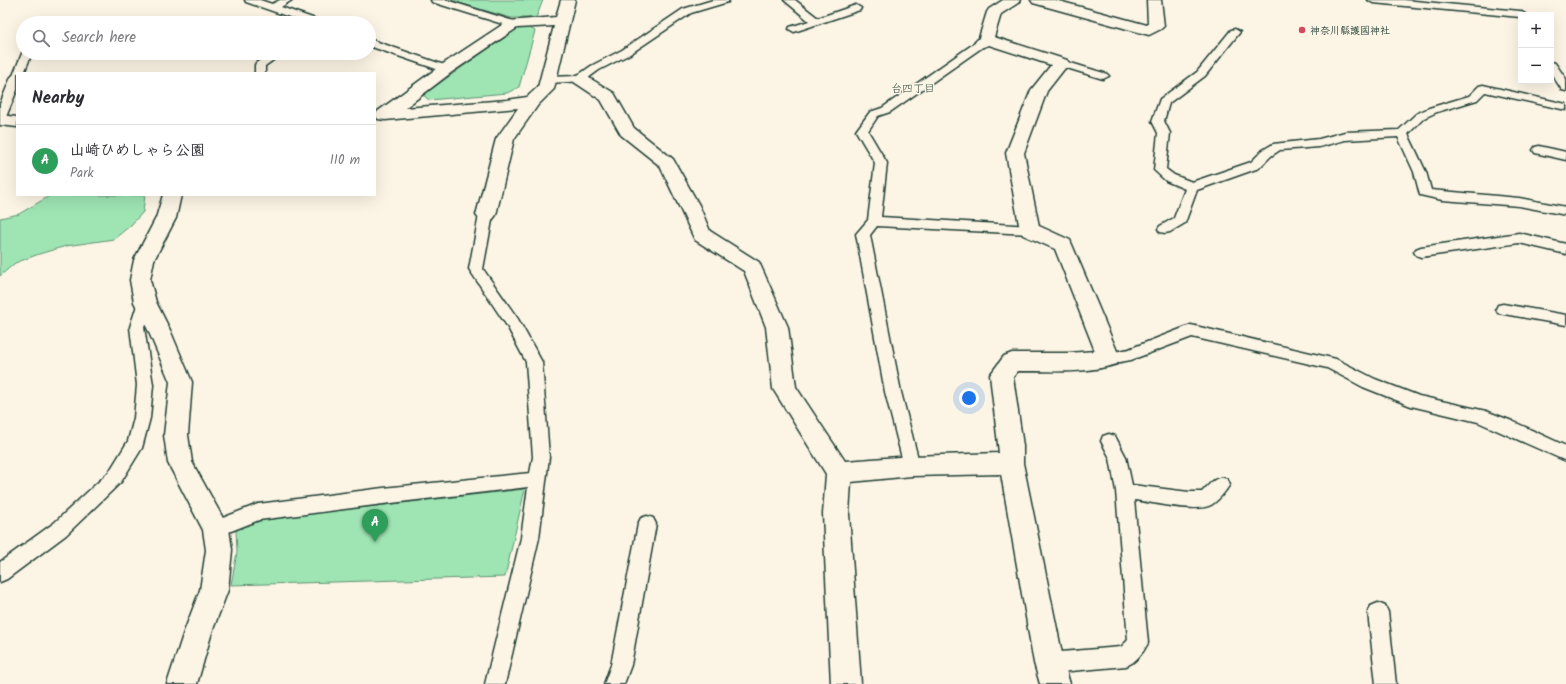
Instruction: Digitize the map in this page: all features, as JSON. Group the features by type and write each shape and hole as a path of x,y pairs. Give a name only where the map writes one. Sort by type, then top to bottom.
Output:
{"street":[{"path":"486,215 490,192 505,138 532,101 546,89 568,0"},
{"path":"1013,0 994,12 985,40 1061,63 1039,90 1015,153 1030,230 1062,245 1109,358 1068,362 1012,362 1001,375 1011,446 1011,463 1052,674"},
{"path":"1038,0 1149,30 1156,26 1154,0"},
{"path":"380,116 513,24 563,21"},
{"path":"580,79 608,97 627,131 667,163 690,205 702,235 752,267 777,328 785,389 838,472 836,514 846,684"},
{"path":"380,116 507,105 532,101"},
{"path":"0,120 16,122"},
{"path":"172,196 166,218 144,260 140,280 145,302 160,330 181,382 176,435 180,463 216,529 219,550 214,590 198,632 182,684"},
{"path":"838,472 912,466 1011,463"}],"lane":[{"path":"250,0 296,16"},
{"path":"273,8 287,0"},
{"path":"436,0 513,24"},
{"path":"549,80 580,79 595,68 626,52 688,11 724,0"},
{"path":"789,0 816,21"},
{"path":"1373,0 1518,14"},
{"path":"1515,5 1520,12"},
{"path":"794,29 856,8"},
{"path":"1235,32 1201,74 1164,101 1158,121 1164,133 1160,170 1170,178 1192,187 1254,165 1267,153 1277,147 1319,143 1346,136 1402,133 1420,116 1433,110 1474,98 1483,88 1566,107"},
{"path":"912,466 893,392 863,234 874,221 881,163 862,131 874,114 886,110 985,40"},
{"path":"376,44 446,69"},
{"path":"19,72 24,60"},
{"path":"260,72 260,65 268,60"},
{"path":"1061,63 1103,76"},
{"path":"1554,70 1566,88"},
{"path":"0,117 16,79"},
{"path":"1402,133 1420,172 1426,192 1432,195 1462,196 1536,203 1566,211"},
{"path":"1539,150 1566,156"},
{"path":"1165,228 1180,220 1192,187"},
{"path":"486,215 476,269 513,322 534,362 541,457 530,538 495,684"},
{"path":"874,221 1030,230"},
{"path":"1421,252 1519,238 1566,249"},
{"path":"0,573 60,529 115,477 136,443 142,418 145,385 137,327 145,302"},
{"path":"1503,309 1566,320"},
{"path":"1109,358 1131,354 1191,331 1331,363 1369,383 1417,402 1480,416 1506,426 1566,454"},
{"path":"1052,674 1126,656 1138,642 1125,491 1118,457 1109,441"},
{"path":"216,529 258,512 383,496 539,479"},
{"path":"1125,491 1189,500 1206,499 1221,484"},
{"path":"614,684 621,666 647,524"},
{"path":"1378,612 1386,684"}],"green space":[{"path":"449,0 543,0 536,18 511,18"},
{"path":"520,26 527,26 535,31 519,87 507,93 429,100 423,95"},
{"path":"49,196 145,196 143,212 131,225 114,239 66,246 39,254 15,263 0,276 0,218 19,214"},
{"path":"525,489 505,577 231,585 237,552 236,531 244,521"}],"place":[{"name":"神奈川縣護國神社","path":"1302,30"},
{"name":"山崎ひめしゃら公園","path":"375,542"}],"district":[{"name":"台四丁目","path":"913,88"}]}
